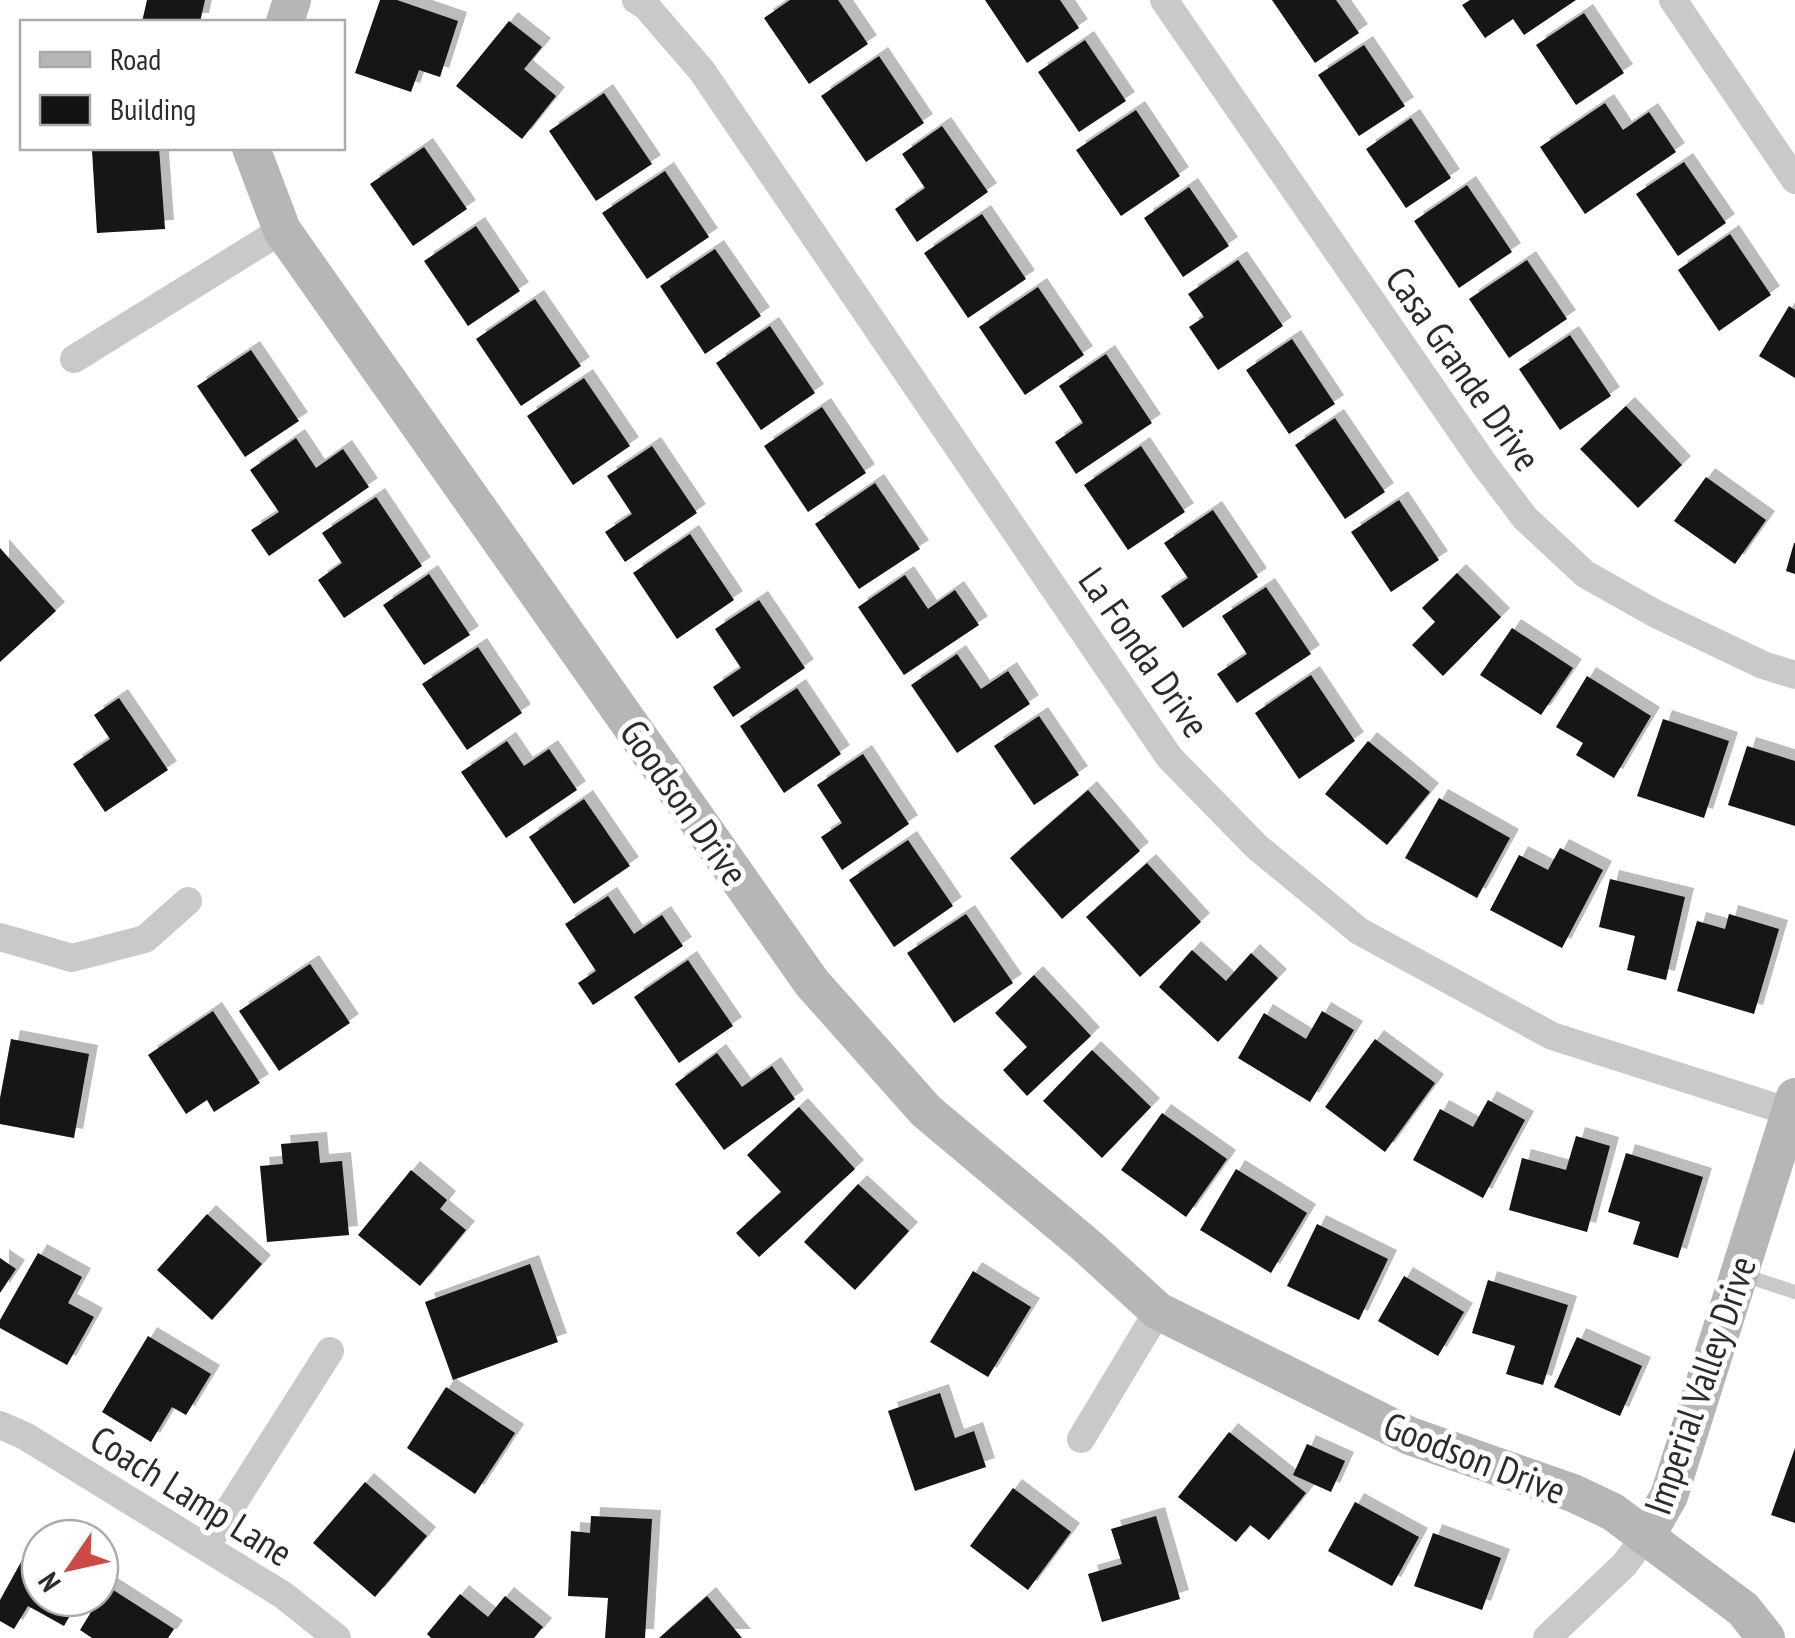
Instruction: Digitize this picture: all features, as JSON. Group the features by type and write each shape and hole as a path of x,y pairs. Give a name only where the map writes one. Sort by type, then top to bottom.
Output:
{"street":[{"name":"La Fonda Drive","path":"636,0 646,6 702,71 1169,756 1258,847 1359,931 1552,1036 1792,1105"},
{"name":"Casa Grande Drive","path":"1164,0 1525,518 1585,574 1656,614 1763,665 1795,675"},
{"path":"1673,0 1795,180"},
{"name":"Goodson Drive","path":"252,150 282,230 812,983 926,1111 1088,1247 1158,1312 1410,1436 1613,1512 1743,1610 1766,1638"},
{"path":"74,359 282,230"},
{"path":"0,937 72,958 145,939 188,901"},
{"name":"Imperial Valley Drive","path":"1547,1638 1624,1564 1669,1496 1792,1105"},
{"path":"1082,1438 1158,1312"},
{"path":"206,1546 330,1350"},
{"name":"Coach Lamp Lane","path":"0,1425 25,1436 206,1546 283,1595 338,1638"}],"lane":[{"path":"1738,1274 1795,1292"}],"building":[{"path":"147,0 205,0 200,20 142,20"},
{"path":"380,0 397,0 458,21 440,77 419,70 411,92 355,73"},
{"path":"790,0 838,0 868,44 809,84 764,18"},
{"path":"985,0 1060,0 1079,28 1027,63"},
{"path":"1272,0 1336,0 1359,33 1315,63"},
{"path":"1470,0 1576,0 1524,35 1513,19 1485,38 1462,5"},
{"path":"1584,13 1624,73 1576,105 1536,45"},
{"path":"509,21 542,47 524,69 556,96 522,139 456,86"},
{"path":"1085,40 1126,101 1079,132 1038,72"},
{"path":"1364,45 1405,106 1359,136 1318,75"},
{"path":"879,56 924,123 866,162 821,96"},
{"path":"604,93 652,164 596,201 549,131"},
{"path":"1605,103 1623,130 1649,112 1676,152 1585,214 1540,147"},
{"path":"1136,110 1180,176 1121,216 1076,150"},
{"path":"1411,118 1451,178 1406,208 1366,149"},
{"path":"942,126 988,192 917,242 895,209 925,188 902,154"},
{"path":"424,147 467,209 413,246 370,184"},
{"path":"92,150 159,150 165,229 97,233"},
{"path":"1684,162 1726,223 1678,256 1636,194"},
{"path":"665,171 709,237 647,279 602,213"},
{"path":"1467,185 1512,252 1459,288 1414,221"},
{"path":"1189,187 1229,246 1183,277 1144,218"},
{"path":"982,214 1026,279 968,318 924,253"},
{"path":"476,226 520,291 468,326 424,261"},
{"path":"1730,234 1771,295 1719,331 1678,270"},
{"path":"715,249 761,316 705,354 660,286"},
{"path":"1238,260 1283,326 1218,370 1189,327 1204,317 1188,294"},
{"path":"1527,260 1567,319 1509,358 1469,299"},
{"path":"1038,287 1084,355 1025,395 979,327"},
{"path":"535,299 581,366 521,406 476,339"},
{"path":"1789,306 1795,310 1795,378 1759,356"},
{"path":"770,326 815,393 761,430 716,363"},
{"path":"1570,335 1611,396 1560,430 1519,369"},
{"path":"1292,339 1335,404 1289,434 1246,370"},
{"path":"251,350 299,421 245,457 197,386"},
{"path":"1106,354 1152,423 1076,474 1055,442 1083,423 1059,386"},
{"path":"584,378 630,446 573,485 527,416"},
{"path":"1626,406 1682,465 1638,508 1580,449"},
{"path":"822,407 866,473 808,512 764,446"},
{"path":"1335,418 1385,492 1345,519 1295,445"},
{"path":"296,438 316,468 343,449 369,487 269,556 251,530 279,512 250,470"},
{"path":"652,446 697,513 625,562 605,532 632,514 607,476"},
{"path":"1141,446 1185,512 1128,550 1084,485"},
{"path":"1706,477 1766,520 1735,564 1674,521"},
{"path":"875,483 920,549 859,589 815,524"},
{"path":"376,497 422,566 344,618 318,580 342,563 322,533"},
{"path":"1399,500 1439,560 1391,592 1351,532"},
{"path":"1213,510 1258,577 1183,628 1161,596 1188,578 1164,543"},
{"path":"690,534 734,600 677,639 633,573"},
{"path":"1795,543 1795,574 1786,571"},
{"path":"0,548 56,611 0,662"},
{"path":"1457,573 1501,617 1443,676 1412,645 1435,622 1422,608"},
{"path":"429,574 470,635 424,665 383,605"},
{"path":"905,575 928,609 955,590 979,625 904,675 858,607"},
{"path":"1266,587 1311,654 1237,703 1217,674 1247,654 1222,616"},
{"path":"759,600 805,668 733,717 713,687 741,668 715,629"},
{"path":"1512,628 1573,668 1541,715 1480,675"},
{"path":"478,647 522,713 467,750 422,684"},
{"path":"957,654 981,689 1008,671 1030,704 957,753 911,685"},
{"path":"1311,675 1355,741 1299,779 1255,713"},
{"path":"1587,676 1651,716 1614,778 1576,755 1583,743 1556,727"},
{"path":"797,688 841,754 784,793 740,726"},
{"path":"119,698 168,770 105,812 73,764 110,739 94,715"},
{"path":"1039,716 1079,775 1034,805 994,746"},
{"path":"1663,719 1729,741 1704,818 1637,796"},
{"path":"507,741 524,766 549,749 577,790 506,838 461,772"},
{"path":"1368,741 1430,792 1387,845 1325,794"},
{"path":"1747,746 1795,761 1795,826 1728,805"},
{"path":"863,754 909,824 842,870 821,837 842,823 817,785"},
{"path":"1088,790 1140,851 1062,919 1010,858"},
{"path":"1439,798 1510,838 1477,898 1405,858"},
{"path":"584,799 630,866 574,904 529,837"},
{"path":"908,840 953,906 894,947 849,880"},
{"path":"1560,848 1603,870 1562,948 1490,910 1519,855 1548,870"},
{"path":"1147,863 1201,922 1140,977 1086,917"},
{"path":"1610,879 1685,897 1666,980 1627,970 1635,936 1599,927"},
{"path":"608,896 634,934 662,915 683,946 593,1005 578,983 596,971 565,924"},
{"path":"966,914 1013,983 954,1023 907,953"},
{"path":"1729,914 1779,929 1754,1014 1677,991 1697,921 1725,929"},
{"path":"1192,950 1226,981 1251,953 1278,978 1218,1042 1159,987"},
{"path":"688,960 733,1026 679,1063 634,997"},
{"path":"310,964 350,1023 279,1071 239,1011"},
{"path":"1034,975 1091,1036 1027,1096 1003,1070 1027,1047 995,1013"},
{"path":"213,1011 260,1083 214,1112 207,1100 186,1114 148,1055"},
{"path":"1322,1011 1354,1030 1310,1102 1238,1058 1264,1013 1306,1039"},
{"path":"11,1039 89,1054 74,1138 0,1124 0,1098"},
{"path":"1375,1039 1435,1083 1385,1152 1325,1107"},
{"path":"1092,1050 1151,1107 1102,1158 1043,1101"},
{"path":"717,1053 742,1087 772,1066 795,1099 724,1150 675,1084"},
{"path":"1488,1100 1525,1120 1483,1198 1413,1160 1440,1109 1473,1127"},
{"path":"799,1107 855,1169 759,1257 736,1233 781,1192 747,1155"},
{"path":"1162,1113 1227,1159 1186,1217 1121,1170"},
{"path":"1576,1136 1610,1146 1587,1232 1509,1210 1522,1158 1566,1170"},
{"path":"318,1141 320,1163 342,1161 349,1235 267,1242 260,1166 283,1164 281,1144"},
{"path":"1626,1153 1703,1177 1678,1258 1633,1244 1640,1222 1608,1212"},
{"path":"1236,1169 1307,1213 1271,1273 1200,1230"},
{"path":"411,1170 447,1200 440,1209 466,1230 420,1286 358,1235"},
{"path":"858,1184 909,1231 855,1290 804,1242"},
{"path":"207,1214 262,1264 212,1320 157,1270"},
{"path":"1317,1224 1388,1259 1359,1320 1287,1286"},
{"path":"38,1253 82,1277 68,1303 94,1317 67,1365 0,1328 0,1320"},
{"path":"0,1258 16,1269 0,1293"},
{"path":"530,1264 558,1342 453,1380 425,1302"},
{"path":"973,1271 1031,1307 988,1377 930,1342"},
{"path":"1404,1276 1464,1312 1438,1356 1378,1321"},
{"path":"1488,1280 1568,1305 1543,1385 1506,1374 1515,1346 1472,1333"},
{"path":"148,1336 211,1374 186,1415 172,1407 151,1442 102,1412"},
{"path":"1577,1337 1642,1366 1620,1416 1554,1387"},
{"path":"446,1387 515,1433 475,1494 407,1448"},
{"path":"940,1393 955,1438 974,1431 986,1467 915,1491 888,1411"},
{"path":"1229,1432 1306,1493 1269,1540 1250,1525 1236,1542 1178,1497"},
{"path":"1307,1444 1345,1461 1331,1492 1293,1475"},
{"path":"1795,1448 1795,1523 1771,1515"},
{"path":"365,1482 427,1536 375,1597 313,1543"},
{"path":"1013,1488 1071,1532 1028,1590 970,1546"},
{"path":"1355,1502 1419,1537 1392,1586 1328,1551"},
{"path":"591,1516 652,1519 645,1638 605,1638 608,1598 568,1596 571,1531 590,1533"},
{"path":"1156,1516 1180,1599 1102,1622 1088,1574 1122,1564 1111,1529"},
{"path":"1433,1533 1501,1558 1482,1610 1414,1586"},
{"path":"20,1564 21,1618 14,1629 0,1621 0,1600"},
{"path":"120,1594 174,1629 168,1638 92,1638 80,1630 87,1618 120,1618"},
{"path":"460,1594 488,1617 505,1596 543,1627 534,1638 431,1638 427,1634"},
{"path":"707,1596 742,1638 659,1638"},
{"path":"50,1618 69,1618 64,1626"}]}
